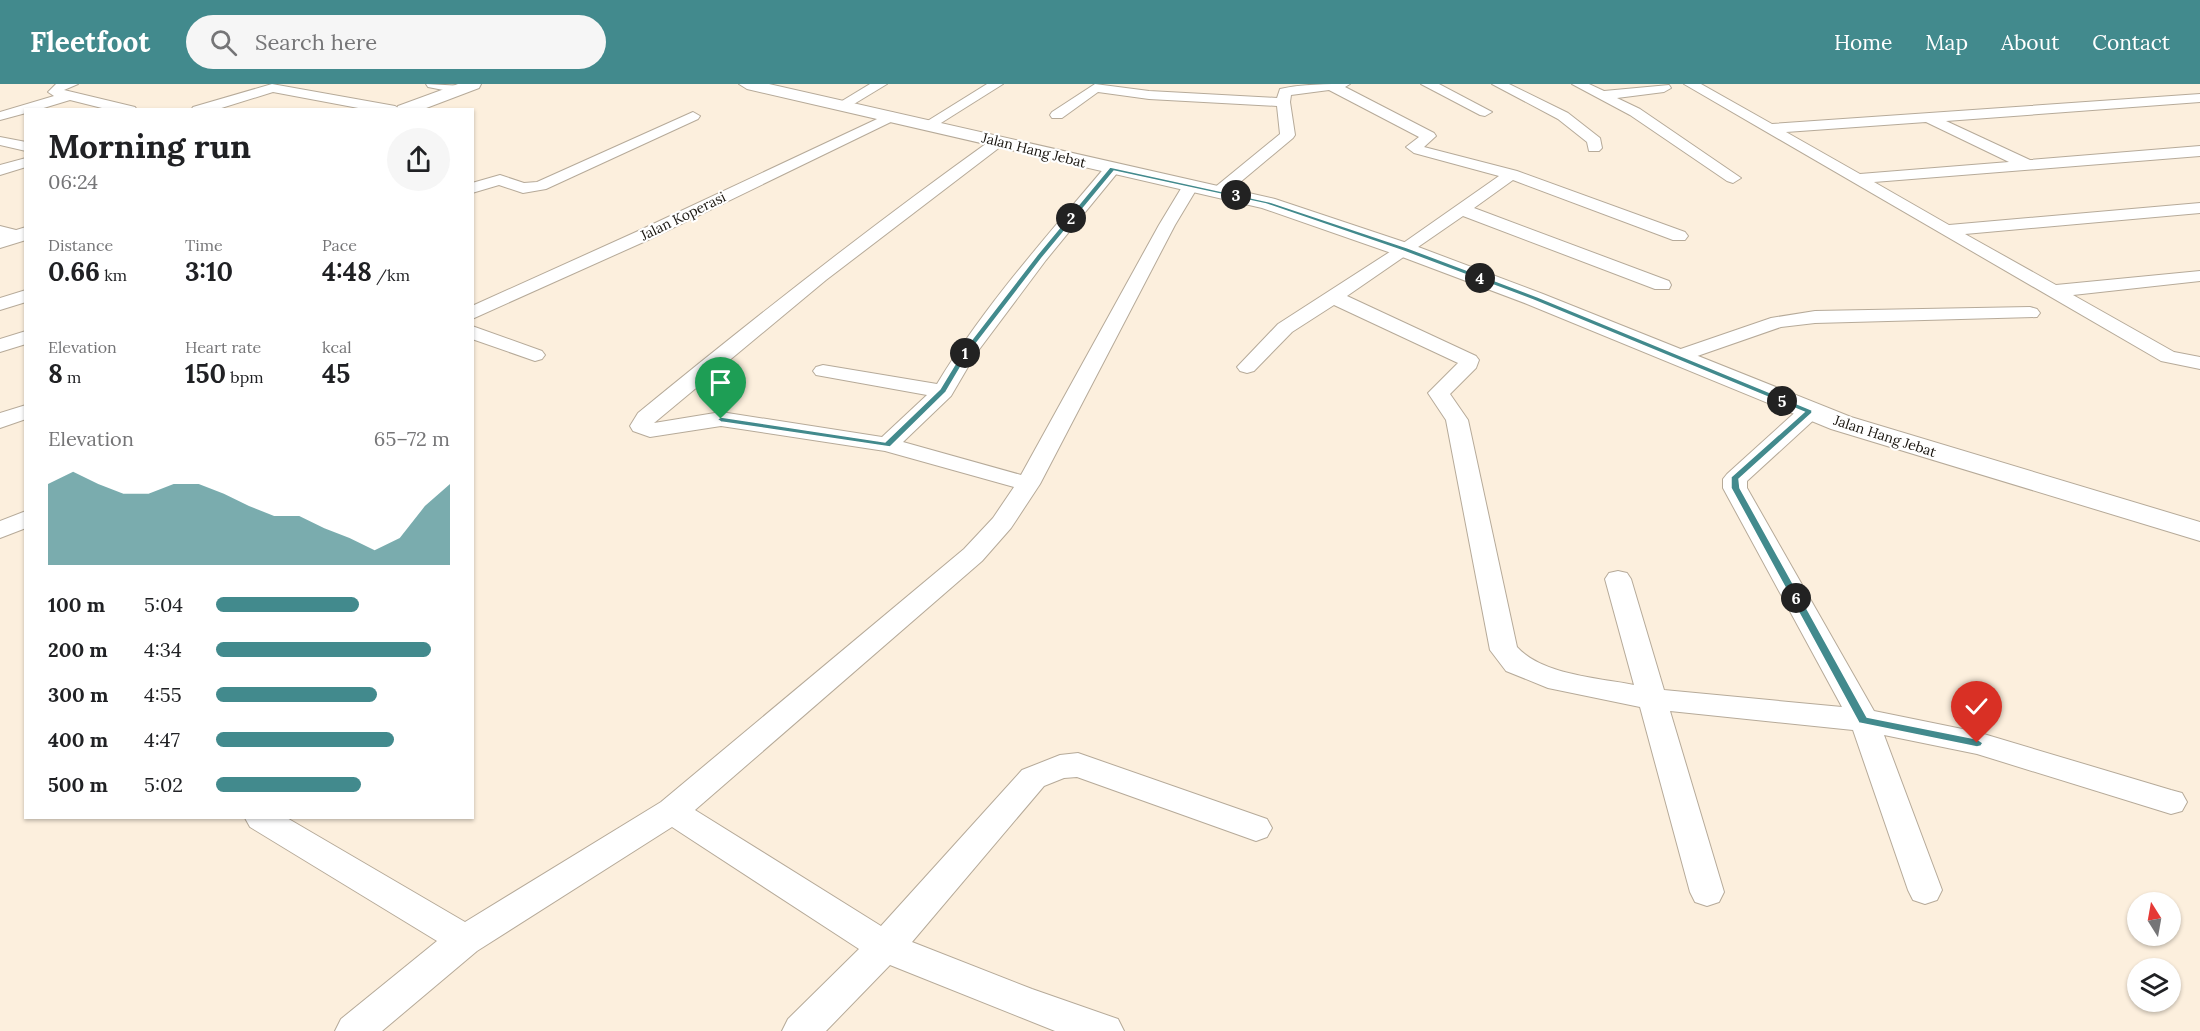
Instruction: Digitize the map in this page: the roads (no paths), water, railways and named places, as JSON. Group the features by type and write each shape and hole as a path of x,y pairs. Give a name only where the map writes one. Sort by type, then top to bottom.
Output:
{"street":[{"path":"250,84 384,108"},
{"path":"433,84 466,87"},
{"name":"Jalan Hang Jebat","path":"747,84 844,104 1112,169 1268,203 1405,250 1535,299 1809,412 1941,454 2161,518 2200,532"},
{"path":"844,104 880,84"},
{"path":"928,125 996,84"},
{"path":"1428,84 1485,112"},
{"path":"1499,84 1563,116 1595,141 1594,148"},
{"path":"1579,84 1635,112 1733,178"},
{"path":"1691,84 2168,357 2200,363"},
{"path":"2174,84 2200,96"},
{"path":"1220,191 1288,135 1283,102 1285,92 1295,87 1337,85 1429,136 1414,147 1419,150 1511,174 1679,236"},
{"path":"409,108 466,87"},
{"path":"205,108 272,88"},
{"path":"1057,114 1095,88 1149,95 1283,102"},
{"path":"1605,95 1664,88"},
{"path":"0,116 71,90 124,108"},
{"path":"1769,129 2200,96"},
{"path":"474,187 500,180 523,188 540,186 693,116"},
{"name":"Jalan Koperasi","path":"474,312 642,236 892,116"},
{"path":"1929,118 2028,165"},
{"path":"0,141 24,147"},
{"path":"999,141 910,204 812,281 646,418 641,426 650,430 665,429 721,419 887,445 1028,484"},
{"path":"1858,179 2200,151"},
{"path":"0,170 24,163"},
{"path":"887,445 943,391 966,352 1040,256 1112,169"},
{"path":"1247,367 1285,328 1405,250 1511,174"},
{"path":"354,1031 465,940 672,811 973,555 1002,522 1028,484 1167,225 1191,185"},
{"path":"1948,230 2200,208"},
{"path":"1460,209 1662,285"},
{"path":"2054,291 2200,276"},
{"path":"0,304 24,297"},
{"path":"1333,297 1469,360 1469,364 1439,393 1441,400 1457,420 1504,650 1516,664 1558,681 1654,699 1863,720 1977,743 2171,802"},
{"path":"1676,357 1778,322 1815,317 2030,313"},
{"path":"474,333 535,355"},
{"path":"0,346 24,338"},
{"path":"823,371 943,391"},
{"path":"0,421 24,412"},
{"path":"1809,412 1735,479 1735,488 1863,720 1925,890"},
{"path":"0,530 24,519"},
{"path":"1618,579 1654,699 1707,892"},
{"path":"801,1031 885,947 1033,778 1060,767 1078,765 1256,828"},
{"path":"672,811 885,947 1028,1005 1105,1031"},
{"path":"263,819 465,940"}]}
